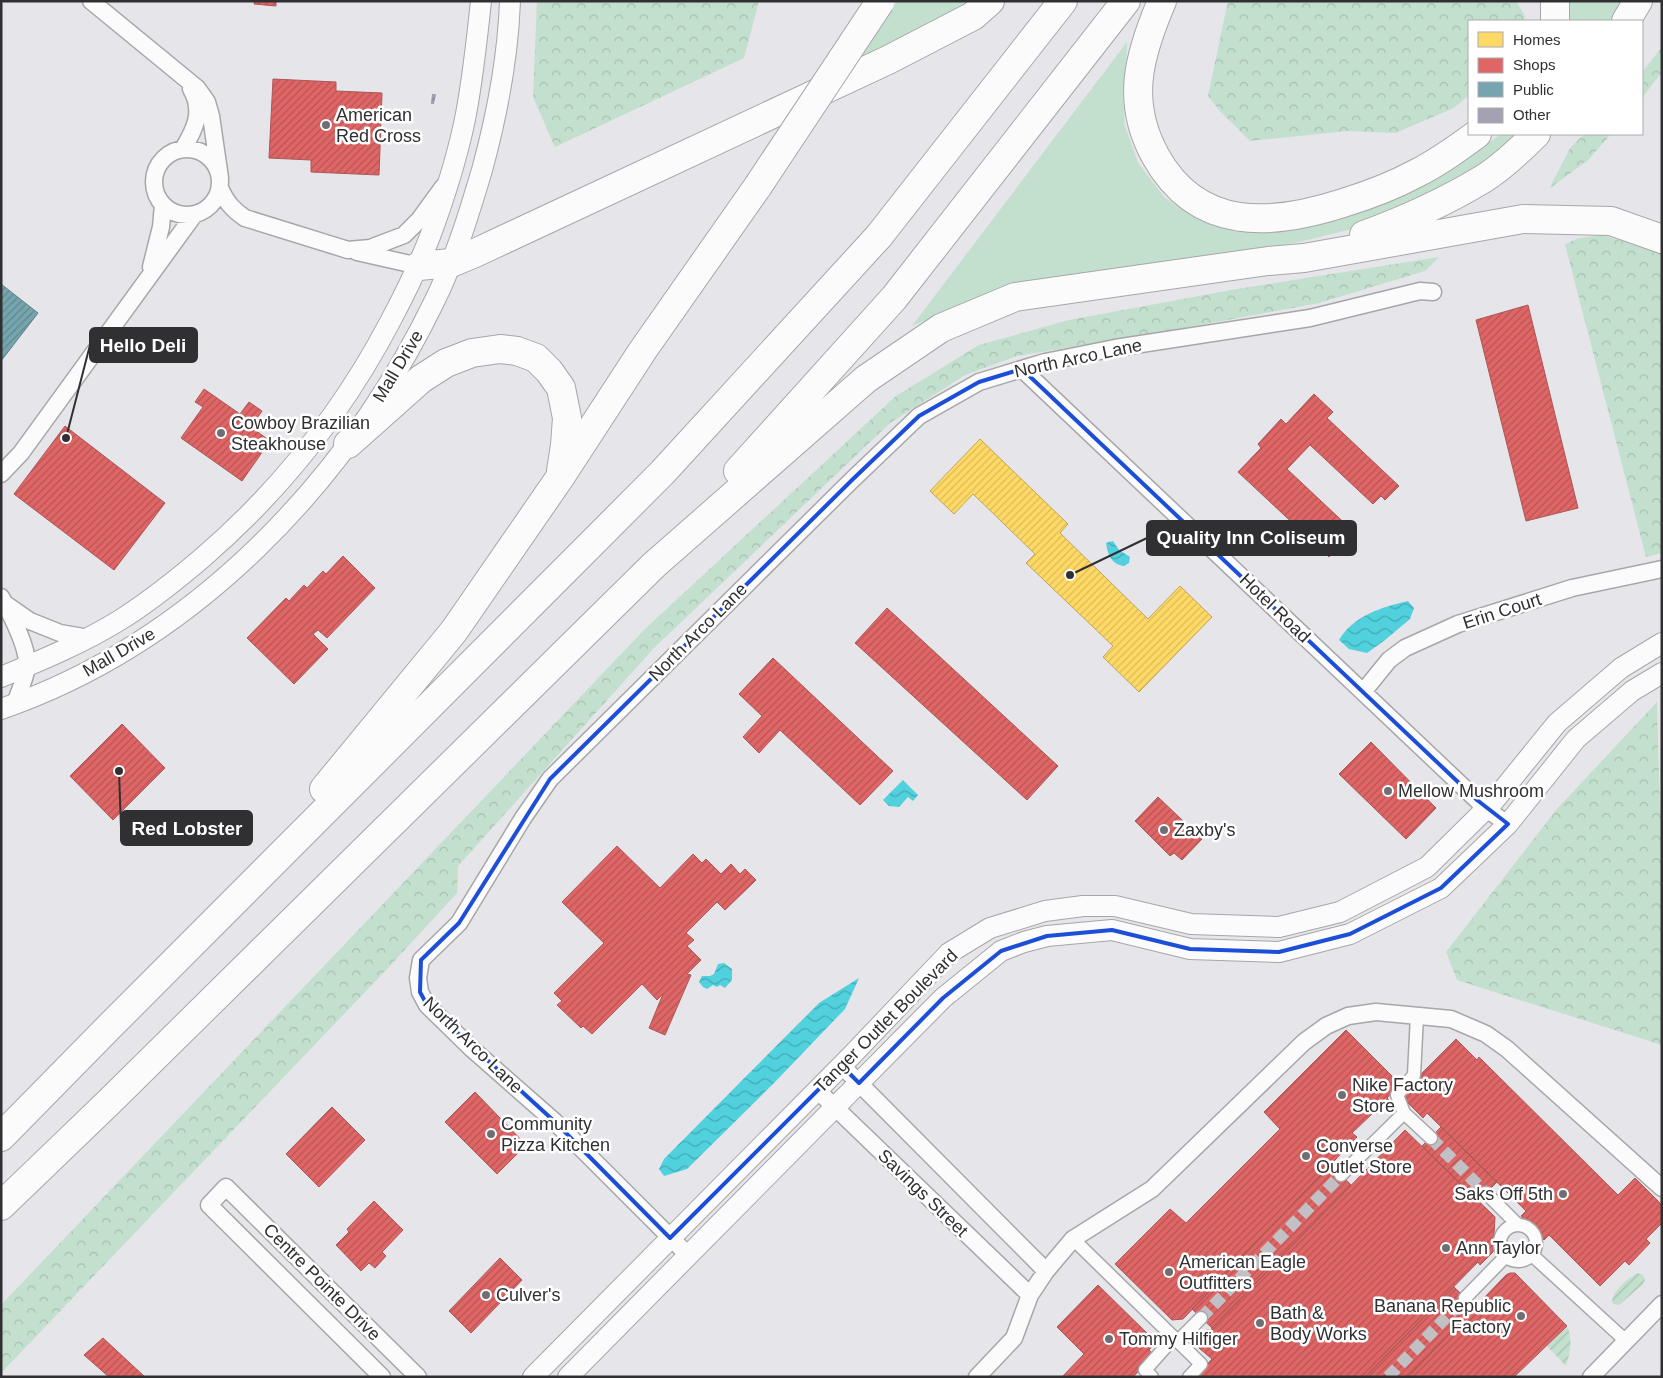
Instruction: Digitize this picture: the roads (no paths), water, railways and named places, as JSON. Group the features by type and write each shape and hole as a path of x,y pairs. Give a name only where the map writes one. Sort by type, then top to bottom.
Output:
{"highway":[{"path":"419,266 450,263 888,60 973,16 990,1"},
{"path":"1,1137 662,473 879,236 1063,1"},
{"path":"654,565 894,298 1126,1"},
{"path":"1162,1 1148,35 1140,66 1138,94 1140,122 1148,144 1164,172 1182,191 1204,205 1225,214 1248,219 1271,219 1295,216 1348,201 1389,188 1418,173 1476,135"},
{"path":"1555,1 1555,20"},
{"path":"1627,20 1638,1"},
{"path":"213,923 454,631 559,480 643,350 758,186 880,2"},
{"path":"1268,261 1364,235 1423,212 1484,178 1535,135"},
{"path":"1,1206 108,1104 654,565 866,379 941,328 1015,297 1268,261 1304,258 1523,219 1611,221 1662,239"},
{"path":"348,444 421,379 446,363 472,353 500,349 536,358 549,371 561,388 567,418 559,480"},
{"path":"1,1221 108,1104"}],"street":[{"path":"90,1 197,88 206,102 211,116 220,183 216,199 208,208 194,215 187,216 175,214 163,205 158,199 154,188 154,176 157,166 172,152 193,149 203,152 211,159 217,168 220,183 224,199 232,209 246,218 348,250 419,266"},
{"name":"Mall Drive","path":"1,677 89,638 121,620 169,586 253,511 300,458 338,409 370,360 419,266 436,222 466,116 476,57 482,1"},
{"name":"Mall Drive","path":"8,706 73,679 125,651 178,616 225,578 267,538 310,492 348,444 383,394 414,343 436,298 450,263 474,196 491,136 503,77 510,1"},
{"path":"183,76 195,96 197,119 194,131 183,149"},
{"path":"348,250 370,248 404,235 419,220 450,177"},
{"path":"149,275 161,227 163,205"},
{"path":"1,474 21,453 194,215"},
{"name":"North Arco Lane","path":"688,1256 554,1121 471,1048 428,1005 420,992 418,978 421,960 459,923 523,818 550,779 919,416 979,382 1045,362 1115,348 1310,318 1420,291 1433,292"},
{"name":"Hotel Road","path":"1022,369 1486,809 1508,824"},
{"name":"Erin Court","path":"1363,692 1389,660 1405,648 1458,624 1572,588 1662,569"},
{"path":"3,600 30,620 60,633 89,638"},
{"path":"3,600 26,652 27,666 8,706"},
{"name":"Tanger Outlet Boulevard","path":"533,1377 842,1066 949,953 990,928 1045,911 1083,906 1114,906 1190,924 1279,927 1340,912 1427,867 1486,809 1558,723 1621,668 1662,643"},
{"name":"Tanger Outlet Boulevard","path":"568,1377 943,998 1001,950 1047,936 1112,930 1190,949 1279,952 1350,934 1441,888 1508,824 1576,739 1632,691 1662,673"},
{"path":"977,1377 1014,1338 1030,1295 1046,1271 1073,1239 1152,1190 1304,1042 1326,1026 1348,1016 1376,1012 1451,1019 1486,1034 1507,1049 1662,1188"},
{"path":"1417,1016 1414,1075 1396,1095 1404,1112 1430,1138"},
{"name":"Savings Street","path":"842,1066 1046,1271"},
{"name":"Savings Street","path":"817,1090 1030,1295"},
{"path":"1341,1175 1404,1112"},
{"name":"Centre Pointe Drive","path":"382,1377 209,1205 226,1187 418,1377"},
{"path":"1486,1193 1518,1225 1529,1228 1536,1238 1535,1250 1532,1255 1524,1260 1506,1256 1501,1247 1501,1236 1508,1228 1518,1225"},
{"path":"1073,1239 1201,1364 1189,1377"},
{"path":"1532,1255 1626,1341"},
{"path":"1465,1298 1506,1256"},
{"path":"1591,1377 1662,1304"},
{"path":"1152,1377 1145,1370 1170,1342 1178,1341 1201,1318"}],"water":[{"path":"1113,541 1119,550 1130,557 1129,563 1124,566 1113,561 1109,555 1106,543"},
{"path":"1408,601 1414,608 1410,619 1367,653 1349,649 1339,640 1360,619 1388,606"},
{"path":"903,780 918,795 913,801 908,797 899,807 889,806 883,800"},
{"path":"724,963 732,969 732,980 725,988 720,985 717,987 713,985 707,989 703,987 699,982 702,976 714,974 718,964"},
{"path":"859,978 845,1009 774,1083 687,1169 664,1176 659,1169 664,1159 819,1003"}],"tunnel":[{"path":"1431,1138 1486,1193"},
{"path":"1201,1318 1341,1175"},
{"path":"1388,1377 1465,1298"}],"place":[{"name":"American Red Cross","path":"326,125"},
{"name":"Cowboy Brazilian Steakhouse","path":"221,433"},
{"name":"Hello Deli","path":"66,438"},
{"name":"Quality Inn Coliseum","path":"1070,575"},
{"name":"Red Lobster","path":"119,771"},
{"name":"Mellow Mushroom","path":"1388,791"},
{"name":"Zaxby's","path":"1164,830"},
{"name":"Nike Factory Store","path":"1342,1095"},
{"name":"Community Pizza Kitchen","path":"491,1134"},
{"name":"Converse Outlet Store","path":"1306,1156"},
{"name":"Saks Off 5th","path":"1563,1194"},
{"name":"Ann Taylor","path":"1446,1248"},
{"name":"American Eagle Outfitters","path":"1169,1272"},
{"name":"Culver's","path":"486,1295"},
{"name":"Banana Republic Factory","path":"1521,1316"},
{"name":"Bath & Body Works","path":"1260,1323"},
{"name":"Tommy Hilfiger","path":"1109,1339"}]}
